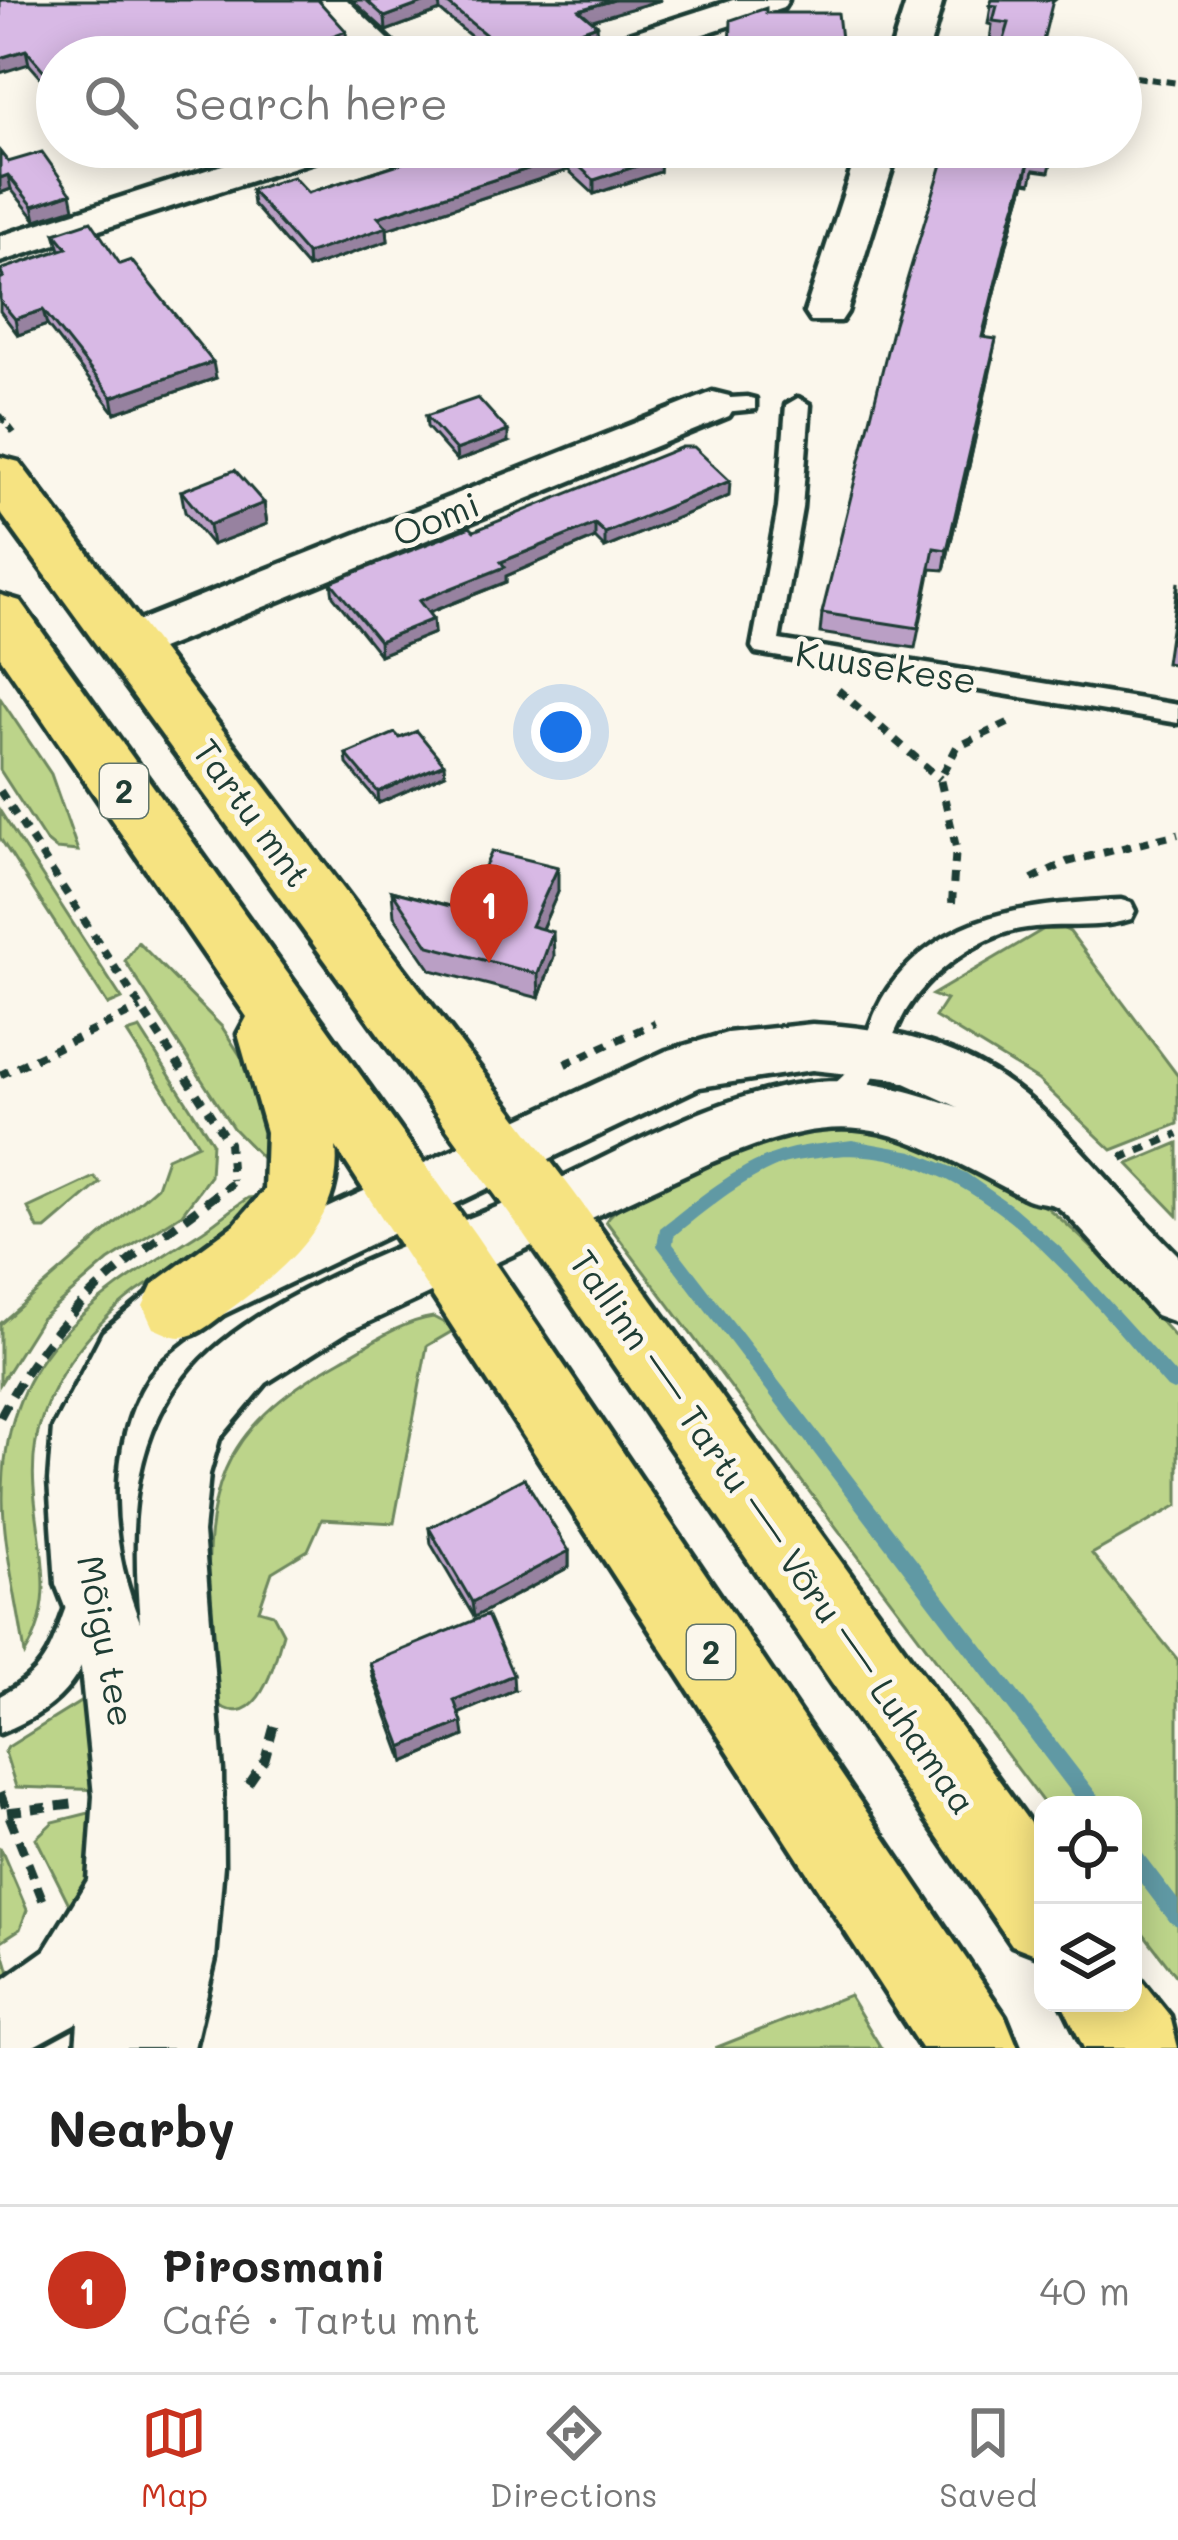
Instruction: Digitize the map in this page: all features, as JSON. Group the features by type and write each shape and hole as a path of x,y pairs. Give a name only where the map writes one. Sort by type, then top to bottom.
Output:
{"highway":[{"name":"Tartu mnt","path":"0,474 526,1182"},
{"name":"2","path":"0,614 429,1227 973,2048"},
{"path":"179,1306 262,1246 292,1215 301,1184 306,1146 248,968"},
{"name":"Tallinn — Tartu — Võru — Luhamaa","path":"526,1182 1036,1904"},
{"path":"1112,2012 1138,2048"}],"street":[{"path":"326,0 365,36"},
{"path":"659,36 770,0"},
{"path":"914,36 925,0"},
{"path":"0,250 253,168"},
{"path":"826,312 872,168"},
{"name":"Oomi","path":"127,644 730,405"},
{"path":"526,1182 686,1066 736,1051 878,1050 953,1073 1012,1113 1106,1192 1178,1296"},
{"path":"429,1227 526,1182 833,1104 895,1110 1106,1192"},
{"name":"Mõigu tee","path":"115,2048 130,1796 112,1640 90,1584 82,1481 86,1428 125,1352 179,1306 429,1227"},
{"name":"Mõigu tee","path":"155,2048 179,1936 184,1862 186,1772 171,1505 186,1441 204,1405 252,1356 429,1227"},
{"path":"0,2022 43,2005 79,1975 129,1871"}],"lane":[{"name":"Kuusekese","path":"798,405 790,508 765,647 1178,714"},
{"path":"833,1104 865,1078 889,1013 918,976 955,945 1016,918 1121,911"},
{"path":"0,1715 58,1680 73,1652 90,1584"}],"path":[{"path":"1142,78 1178,83"},
{"path":"821,656 843,699 940,779 956,847 956,892 944,922"},
{"path":"940,779 957,746 1013,720 1047,693"},
{"path":"0,791 229,1143 232,1180"},
{"path":"0,1075 141,1008"},
{"path":"1106,1192 1178,1134"},
{"path":"0,1793 44,1903 41,1925"},
{"path":"7,1812 87,1802"}],"green space":[{"path":"0,698 51,774 78,851 56,849 46,841 0,770"},
{"path":"0,811 122,999 108,1005 0,838"},
{"path":"1060,927 1070,932 1178,1076 1178,1124 1112,1150 1038,1080 935,1017 946,1000 932,995 1044,929"},
{"path":"138,942 222,1027 271,1103 268,1164 233,1128 125,961"},
{"path":"140,1029 212,1142 210,1176 182,1214 108,1261 41,1319 0,1384 0,1324 157,1187 167,1158 198,1144 127,1033"},
{"path":"857,1125 912,1137 1001,1175 1073,1230 1178,1340 1178,1505 1092,1554 1178,1660 1178,1978 1142,1932 1142,1796 1038,1796 606,1221 648,1190 691,1167 758,1139"},
{"path":"1178,1143 1178,1216 1128,1164"},
{"path":"94,1177 100,1183 46,1229 38,1229 28,1208"},
{"path":"277,1195 233,1242 167,1273 127,1299 92,1332 52,1393 35,1447 33,1479 44,1597 25,1654 3,1500 7,1450 18,1407 35,1370 87,1310 120,1285 248,1198"},
{"path":"433,1317 456,1329 427,1346 394,1523 322,1519 308,1550 272,1572 259,1610 273,1614 283,1633 274,1663 251,1705 226,1709 209,1698 206,1677 208,1573 218,1492 232,1457 255,1424 291,1392 386,1334"},
{"path":"82,1701 91,1704 106,1790 16,1787 5,1752 8,1747"},
{"path":"105,1809 102,1844 76,1918 36,1838 53,1822"},
{"path":"0,1847 27,1910 20,1929 0,1942"},
{"path":"0,1942 11,1979 0,1983"},
{"path":"849,1995 881,2048 715,2048"}],"building":[{"path":"0,0 318,0 346,31 332,36 36,36 36,62 26,50 0,58"},
{"path":"366,0 431,0 385,17"},
{"path":"443,0 614,0 579,10 597,25 577,36 487,36"},
{"path":"992,0 1053,0 1044,36 1005,36 1009,23 993,21 997,6 990,5"},
{"path":"766,8 766,13 838,13 841,36 731,36 731,20"},
{"path":"0,152 8,162 36,154 36,168 53,168 71,193 33,206 8,175 0,178"},
{"path":"386,168 531,168 378,217 387,227 307,254 251,190 293,177 308,193"},
{"path":"581,168 631,168 594,180"},
{"path":"941,168 1027,168 982,337 996,339 947,550 934,548 918,628 822,613 894,323"},
{"path":"91,221 120,264 131,260 213,362 112,397 43,310 15,319 0,301 0,279 4,277 0,270 67,248 55,233"},
{"path":"478,398 508,431 456,450 426,416"},
{"path":"682,447 694,447 730,481 605,533 595,524 501,562 505,567 419,601 433,619 379,641 331,582 470,527 474,531"},
{"path":"235,470 264,503 209,525 181,491"},
{"path":"1178,599 1178,644 1172,643"},
{"path":"417,731 444,764 378,792 346,754 395,733 400,738"},
{"path":"492,851 558,867 531,926 553,932 538,974 429,946 392,891 465,910"},
{"path":"524,1478 569,1551 472,1602 429,1528"},
{"path":"487,1615 513,1675 454,1700 462,1722 402,1747 370,1663"}],"waterway":[{"path":"1086,1796 665,1246 666,1233 741,1178 791,1155 852,1147 908,1155 960,1178 1009,1211 1096,1296 1173,1383"},
{"path":"1142,1869 1178,1916"}],"place":[{"name":"Pirosmani","path":"489,963"}]}
